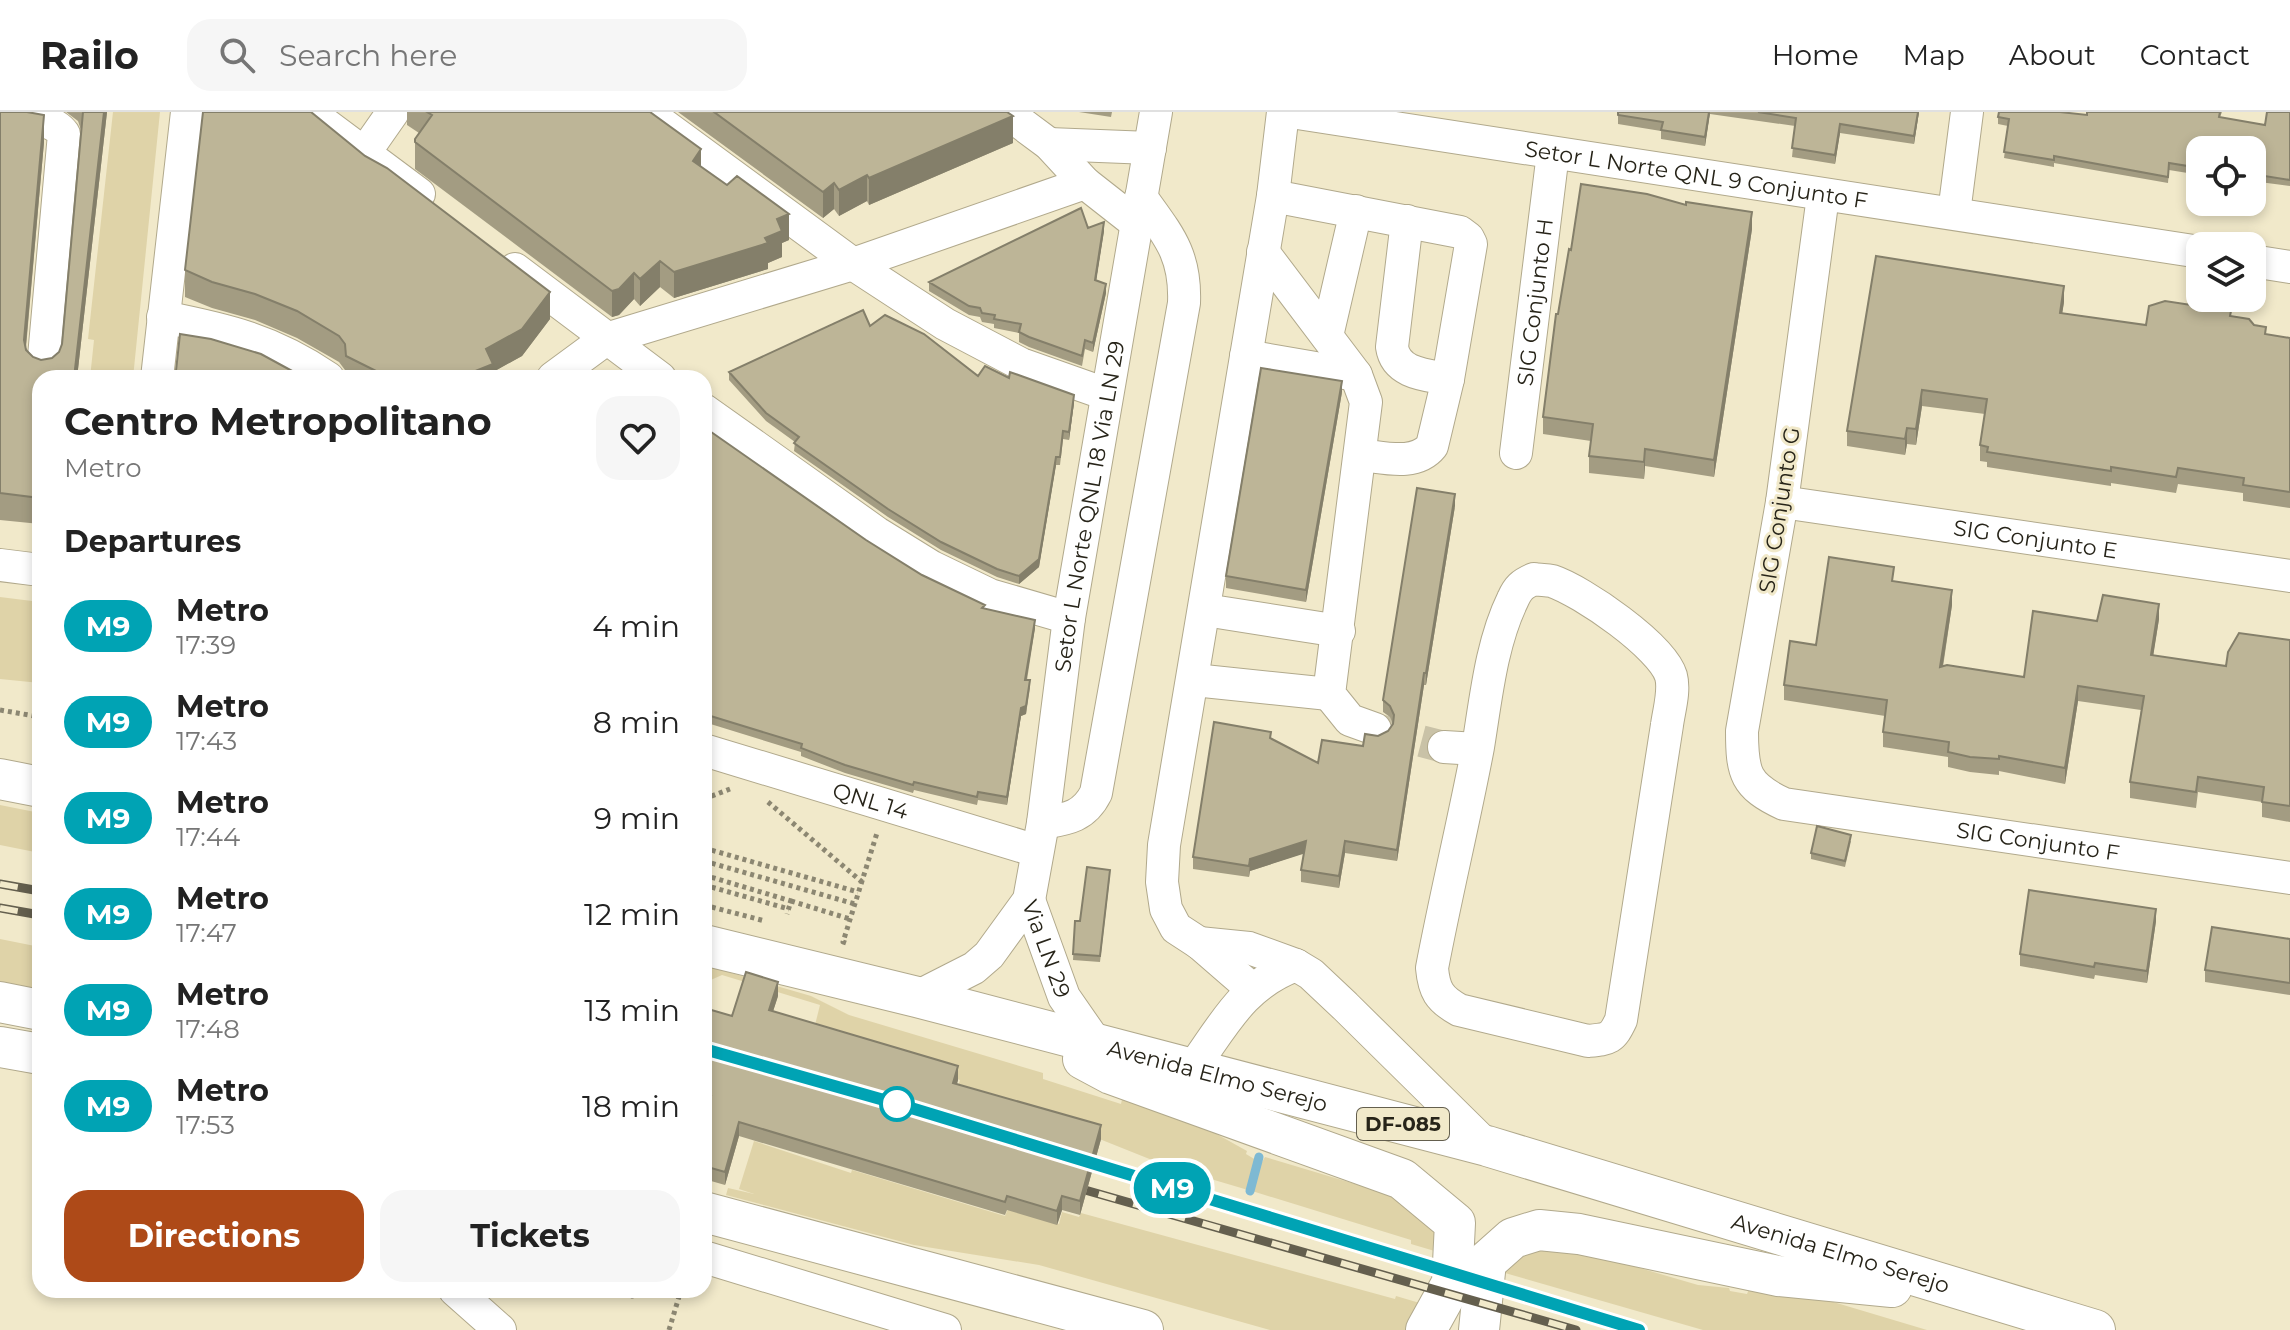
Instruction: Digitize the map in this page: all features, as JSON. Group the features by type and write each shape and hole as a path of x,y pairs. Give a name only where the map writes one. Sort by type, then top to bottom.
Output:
{"main road":[{"path":"0,779 32,785"},
{"name":"Avenida Elmo Serejo","path":"712,947 917,997 1487,1146 2095,1330"},
{"path":"0,1002 32,1008"},
{"path":"1028,1028 1111,1074 1402,1179 1455,1223 1452,1283 1426,1330"},
{"path":"0,1047 32,1053"},
{"path":"712,1214 1142,1330"},
{"path":"1479,1330 1486,1262 1513,1238 1539,1230 1579,1234 1778,1276 1979,1296"}],"street":[{"path":"158,370 187,112"},
{"path":"309,112 437,208"},
{"path":"365,152 393,112"},
{"path":"646,112 853,264 945,324 1008,357 1106,394"},
{"path":"1006,112 1049,144 1085,183 1138,210 1166,233 1181,261 1185,278 1184,303 1096,793 1084,810 1040,837"},
{"name":"Setor L Norte QNL 18 Via LN 29","path":"1029,900 1069,618 1156,112"},
{"path":"1252,989 1199,943 1176,928 1166,909 1162,882 1164,845 1273,196 1283,112"},
{"name":"Setor L Norte QNL 9 Conjunto F","path":"1291,112 1440,123 1553,153 2186,250"},
{"path":"1954,213 1967,112"},
{"path":"0,116 50,123 59,127 64,134 43,368"},
{"path":"1049,144 1150,148"},
{"name":"SIG Conjunto H","path":"1516,453 1553,153"},
{"path":"564,370 606,339 853,264 1085,183"},
{"path":"1273,196 1460,232 1471,244 1435,438 1426,453 1415,459 1360,455"},
{"name":"SIG Conjunto G","path":"1784,804 1763,794 1749,781 1742,760 1742,731 1782,502 1823,196"},
{"path":"1327,336 1356,211"},
{"path":"1407,221 1393,355 1409,371 1448,379"},
{"path":"1263,252 1356,375 1366,402 1329,694"},
{"path":"497,255 649,370"},
{"path":"2266,263 2290,267"},
{"path":"163,317 258,340 316,370"},
{"path":"1246,356 1356,375"},
{"path":"712,416 877,533 932,567 990,595 1069,618"},
{"name":"SIG Conjunto E","path":"1782,502 2290,576"},
{"path":"0,565 32,569"},
{"path":"1534,579 1551,581 1595,605 1656,652 1670,674 1672,688 1667,725 1621,1020 1607,1039 1588,1041 1459,1010 1445,1002 1434,987 1432,968 1477,749 1503,623 1521,585 1534,579"},
{"path":"1205,610 1339,631"},
{"path":"1194,680 1329,694 1350,720 1375,729"},
{"path":"1444,747 1477,749"},
{"name":"QNL 14","path":"712,752 885,805 1040,837"},
{"name":"SIG Conjunto F","path":"1784,804 2290,878"},
{"name":"Via LN 29","path":"917,997 974,968 989,955 1029,900"},
{"name":"Via LN 29","path":"1029,900 1064,997 1096,1043"},
{"path":"1199,943 1249,948 1296,965 1311,974 1487,1146"},
{"path":"1192,1069 1252,989 1275,973 1296,965"},
{"path":"712,1259 945,1330"},
{"path":"464,1298 500,1330"}],"path":[{"path":"0,710 32,716"},
{"path":"758,793 862,882"},
{"path":"858,946 843,942 885,805"},
{"path":"712,850 858,892"},
{"path":"712,863 855,904"},
{"path":"712,877 850,919"},
{"path":"712,888 788,912 791,901"},
{"path":"669,1330 679,1298"}],"shaded area":[{"path":"113,112 160,112 134,370 91,370 94,340 88,339"},
{"path":"0,597 32,601 32,682 0,679"},
{"path":"0,805 32,811 32,851 0,845"},
{"path":"0,939 32,945 32,1001 0,994"},
{"path":"712,967 811,996 849,1015 1043,1073 1043,1079 1121,1104 1123,1095 1195,1122 1247,1151 1246,1154 1256,1160 1248,1190 1167,1166 1102,1140 955,1096 960,1080 814,1029 820,1005 722,975 712,979"},
{"path":"754,1141 851,1173 852,1170 1005,1216 1008,1209 1059,1224 1062,1212 1079,1217 1081,1213 1423,1304 1410,1330 1270,1330 1039,1265 914,1245 726,1195 728,1188 754,1194 739,1189"},
{"path":"1265,1157 1412,1201 1433,1213 1438,1252 1411,1244 1411,1240 1252,1191 1259,1161 1262,1162"},
{"path":"1554,1243 1698,1285 1729,1288 1730,1291 1747,1294 1749,1289 1830,1301 1927,1330 1703,1330 1498,1271 1501,1263"}],"building":[{"path":"0,112 44,115 24,340 26,350 41,360 52,358 62,344 83,112 104,112 75,370 32,370 32,497 0,493"},
{"path":"203,112 311,112 365,156 387,168 550,292 522,329 486,349 493,364 478,370 374,370 346,356 345,344 339,336 297,311 185,270"},
{"path":"427,112 650,112 701,149 693,161 727,185 737,176 789,214 777,219 782,231 765,238 768,243 674,272 660,261 640,279 634,273 619,289 612,291 415,142 432,115"},
{"path":"714,112 1007,112 1013,116 869,178 867,175 839,190 834,183 823,192"},
{"path":"1618,112 1709,112 1705,137 1661,130 1663,122 1618,115"},
{"path":"1758,112 1918,112 1914,136 1840,124 1835,155 1792,148 1796,118"},
{"path":"1999,112 2087,115 2087,112 2220,112 2219,117 2265,125 2267,112 2290,112 2290,180 2266,176 2266,136 2186,136 2186,166 2169,163 2168,177 2054,156 2054,160 2004,152 2009,119 1998,117"},
{"path":"1581,184 1647,194 1686,205 1686,202 1752,212 1714,460 1645,449 1644,462 1589,456 1593,424 1543,417 1556,314 1571,250"},
{"path":"1081,208 1088,228 1104,222 1095,280 1106,284 1093,343 1085,340 1082,356 1029,337 1019,332 1021,324 994,319 995,315 982,313 980,308 969,306 929,282"},
{"path":"1876,256 2064,286 2060,313 2146,325 2149,306 2165,301 2186,304 2186,312 2231,312 2230,316 2249,319 2254,325 2266,327 2265,334 2290,338 2290,492 2243,485 2244,478 2178,468 2176,477 2111,467 2111,471 1987,452 1988,447 1980,445 1987,399 1922,390 1916,429 1907,428 1905,439 1847,431"},
{"path":"863,310 870,326 885,315 924,334 978,376 985,366 1009,378 1010,372 1074,395 1069,432 1063,431 1060,457 1056,457 1039,559 1019,576 941,542 794,443 799,437 766,413 729,372"},
{"path":"180,334 211,339 261,354 290,370 176,370"},
{"path":"1261,368 1342,381 1306,590 1226,576"},
{"path":"712,433 866,540 922,575 985,605 982,608 1035,620 1025,680 1030,680 1026,706 1021,708 1007,797 978,792 977,797 914,782 913,785 845,765 801,748 802,744 712,716"},
{"path":"1417,488 1455,494 1397,850 1345,841 1339,876 1301,870 1306,841 1250,859 1249,866 1193,857 1214,722 1271,732 1270,738 1318,763 1322,740 1363,746 1365,734 1378,736 1393,724 1394,715 1383,700"},
{"path":"1829,557 1894,567 1892,581 1952,590 1940,667 1947,665 2024,677 2033,611 2097,621 2103,595 2159,604 2151,655 2226,666 2228,652 2239,633 2290,640 2290,806 2262,802 2264,787 2198,777 2196,792 2130,782 2144,696 2078,686 2065,768 1999,756 1999,759 1970,757 1948,752 1949,742 1883,732 1887,700 1784,685 1790,641 1816,645"},
{"path":"1817,826 1851,835 1845,861 1811,853"},
{"path":"1087,867 1110,870 1100,956 1073,954 1075,921 1080,921"},
{"path":"2029,890 2156,909 2147,971 2095,963 2094,967 2020,954"},
{"path":"2212,927 2290,939 2290,983 2205,970"},
{"path":"746,972 778,982 769,1010 958,1066 953,1083 1101,1125 1080,1201 1062,1196 1057,1211 1007,1196 1005,1202 739,1122 725,1172 712,1168 712,1010 732,1016"}],"waterway":[{"path":"1250,1191 1259,1157"}],"tunnel":[{"path":"1375,729 1444,747"}],"railway":[{"path":"0,884 32,890"},
{"path":"0,908 32,914"},
{"path":"1072,1158 1639,1330"},
{"path":"1064,1184 1576,1330"}],"metro line":[{"name":"M9","path":"712,1051 898,1104 1639,1330"}]}
